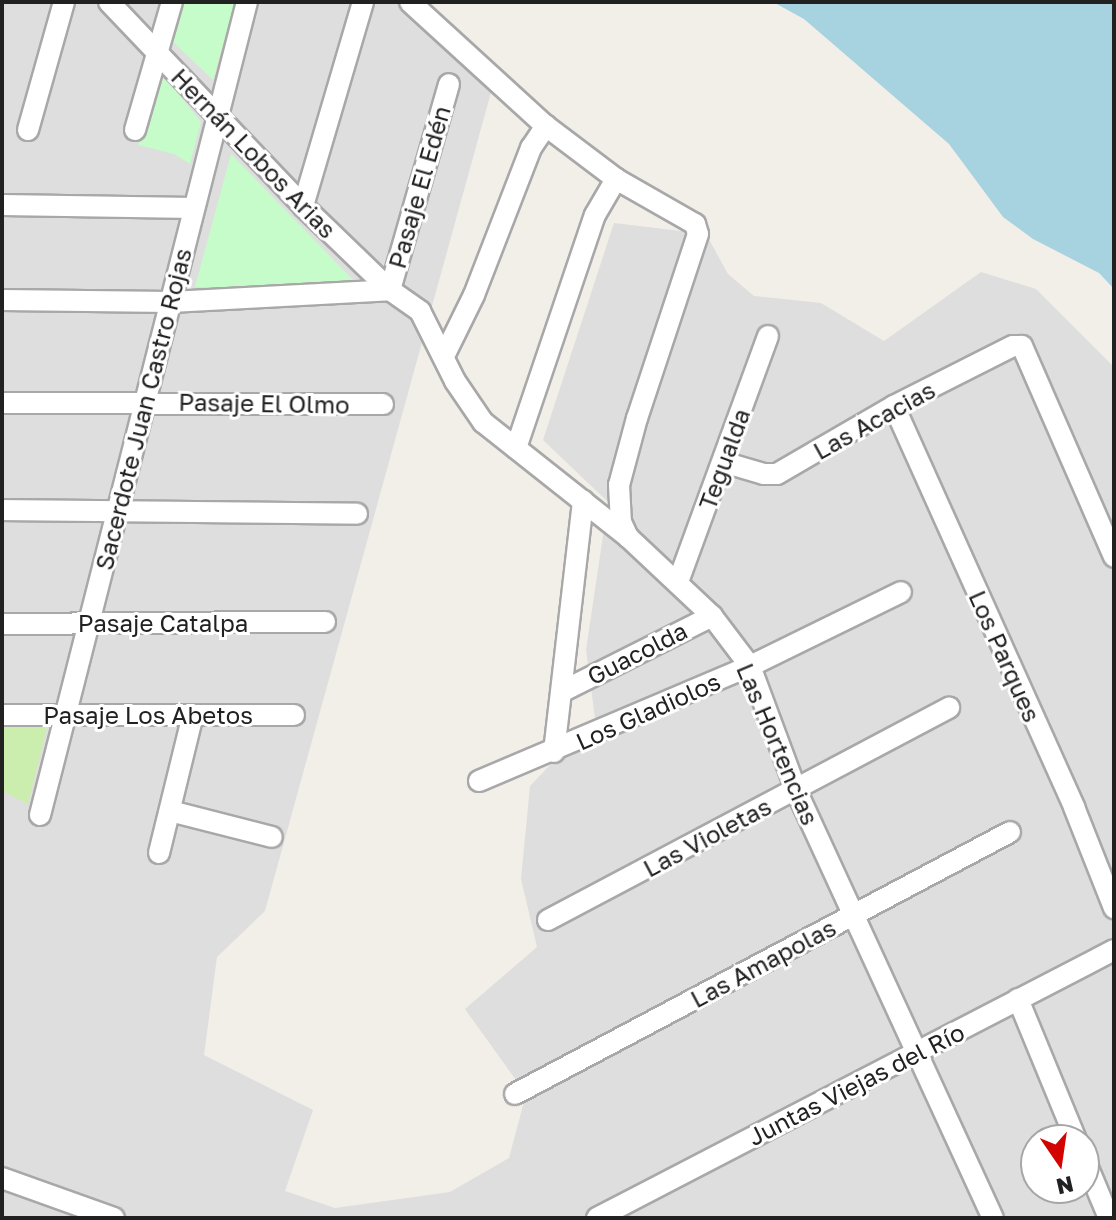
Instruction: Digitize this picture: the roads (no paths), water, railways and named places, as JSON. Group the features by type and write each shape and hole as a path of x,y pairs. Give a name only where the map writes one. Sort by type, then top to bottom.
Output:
{"street":[{"path":"28,130 64,2"},
{"name":"Hernán Lobos Arias","path":"109,2 303,206 396,294 420,311 455,381 483,422 516,448"},
{"path":"135,130 172,2"},
{"name":"Sacerdote Juan Castro Rojas","path":"40,815 247,2"},
{"path":"303,206 363,2"},
{"path":"410,2 546,126 616,179 695,224 695,242 637,418 619,485 621,522 628,537"},
{"name":"Pasaje El Edén","path":"396,294 449,84"},
{"path":"444,356 474,295 531,148 546,126"},
{"path":"516,448 595,215 616,179"},
{"path":"2,205 194,208"},
{"path":"2,300 171,302 396,294"},
{"name":"Tegualda","path":"678,582 768,336"},
{"name":"Las Acacias","path":"723,462 764,474 777,474 894,406 1013,346 1022,346 1114,557"},
{"name":"Pasaje El Olmo","path":"2,403 383,404"},
{"name":"Los Parques","path":"894,406 1074,807 1114,908"},
{"name":"Las Hortencias","path":"516,448 628,537 678,582 712,616 750,666 796,790 993,1218"},
{"path":"554,752 583,501"},
{"path":"2,510 357,514"},
{"name":"Los Gladiolos","path":"479,781 554,752 750,666 901,592"},
{"name":"Guacolda","path":"563,691 712,616"},
{"name":"Pasaje Catalpa","path":"2,624 325,622"},
{"name":"Las Violetas","path":"548,920 949,708"},
{"name":"Pasaje Los Abetos","path":"2,715 294,715"},
{"path":"159,853 193,715"},
{"path":"170,811 272,837"},
{"name":"Las Amapolas","path":"515,1094 1010,832"},
{"name":"Juntas Viejas del Río","path":"597,1218 1114,950"},
{"path":"1018,999 1069,1124"},
{"path":"2,1178 114,1218"},
{"path":"1100,1196 1109,1218"}],"water":[{"path":"773,2 1114,2 1114,289 1099,273 1033,239 1003,217 949,144 804,19"}]}
